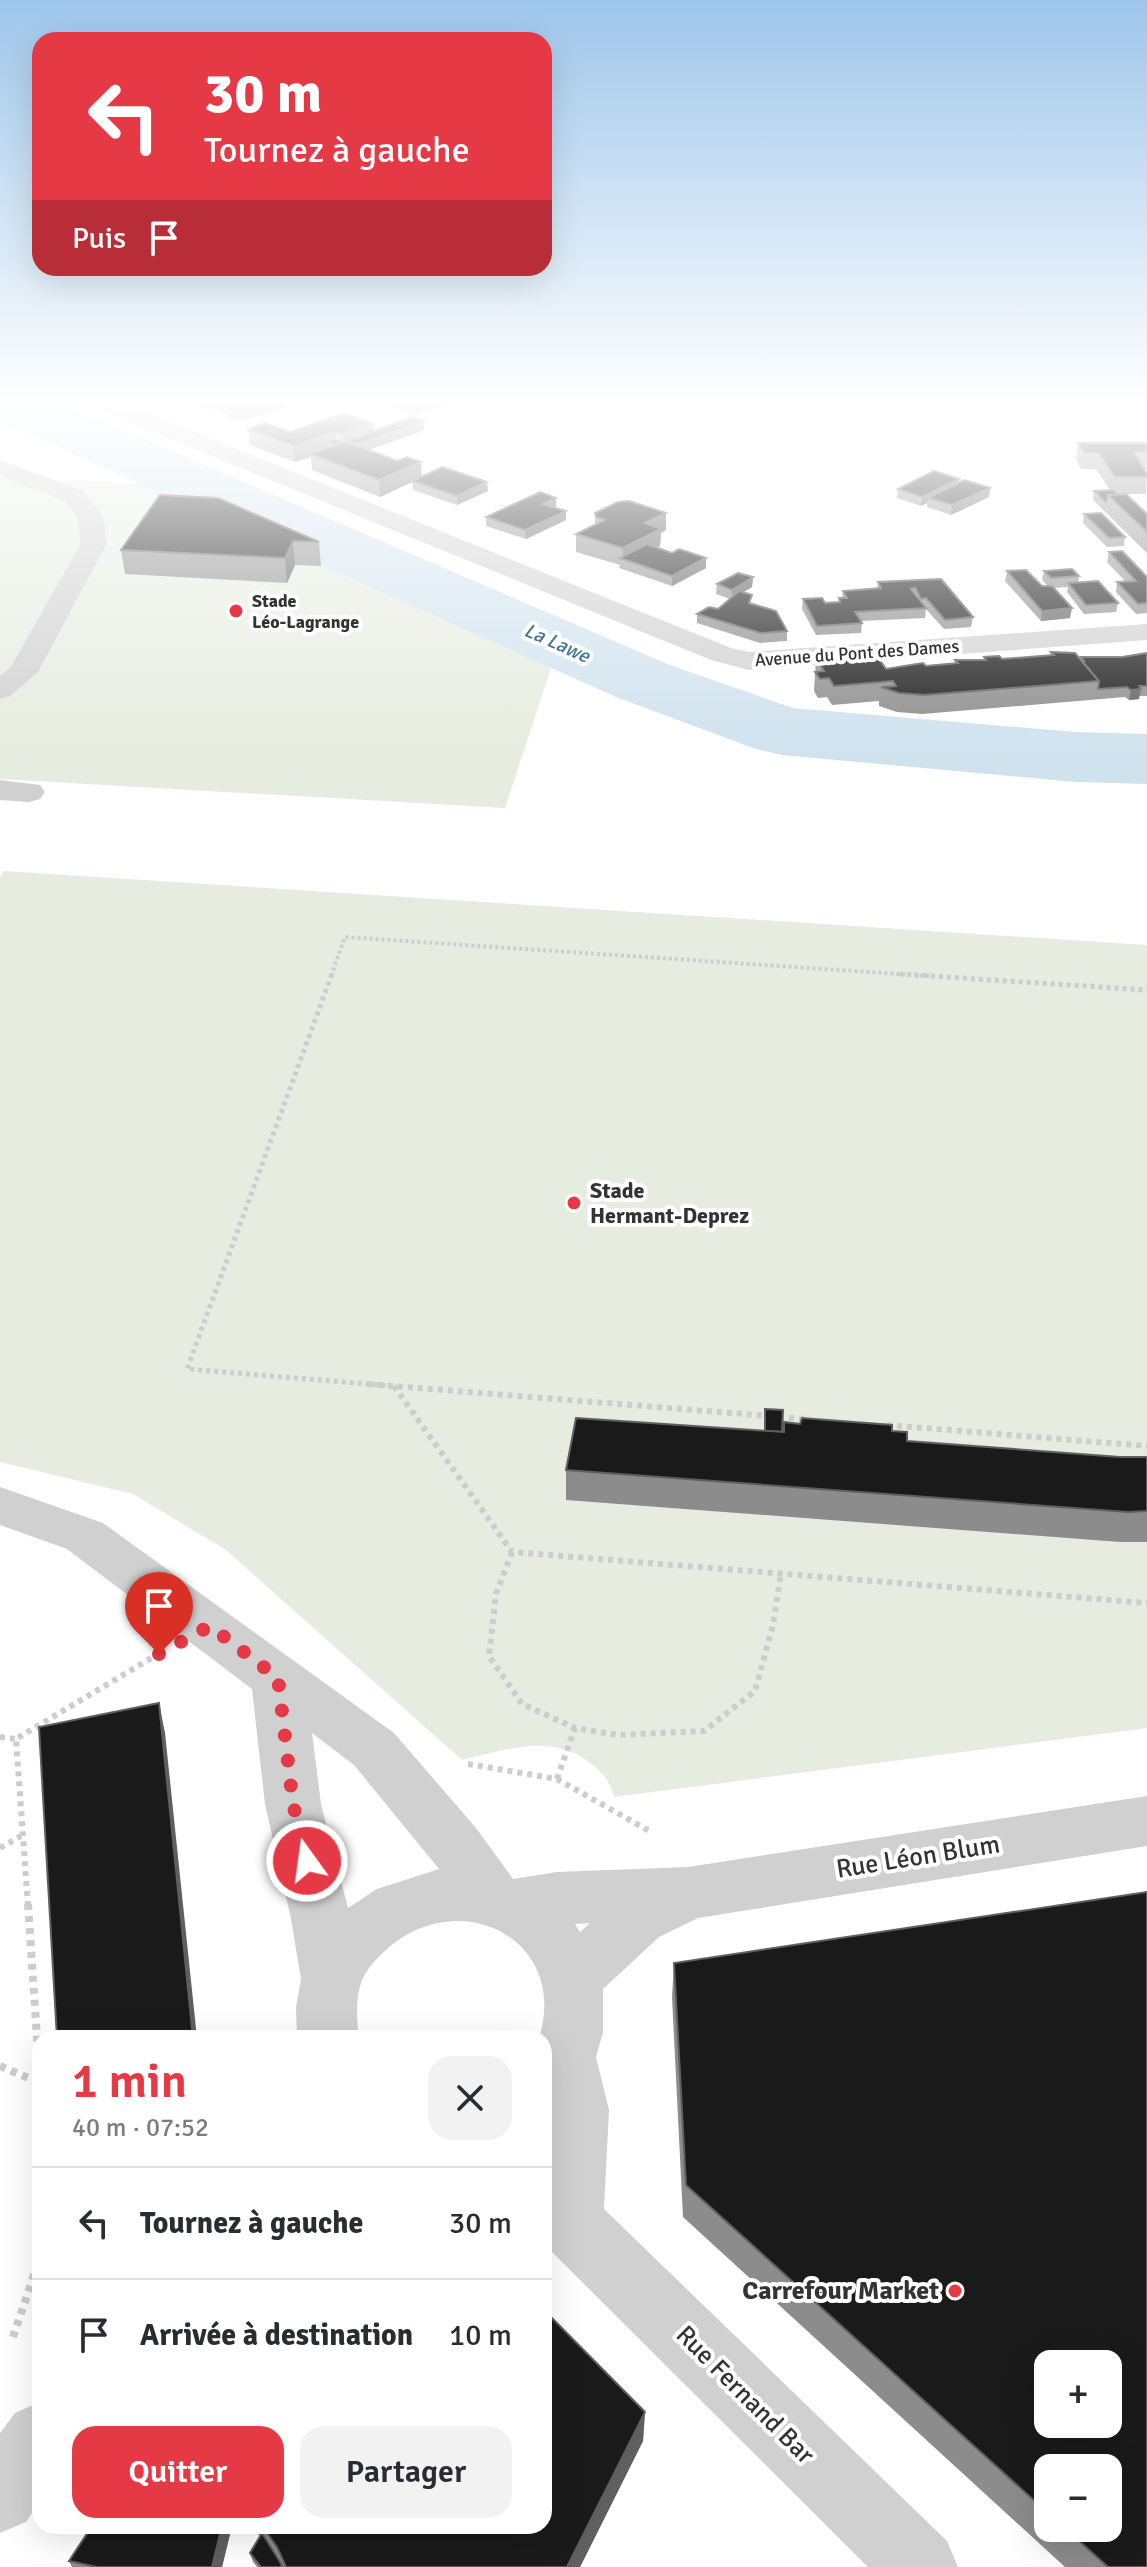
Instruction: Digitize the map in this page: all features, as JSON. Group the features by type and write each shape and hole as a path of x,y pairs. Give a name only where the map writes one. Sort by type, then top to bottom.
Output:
{"street":[{"path":"0,690 23,672 94,543 90,518"},
{"name":"Avenue du Pont des Dames","path":"385,518 721,654 749,661 1147,632"},
{"path":"0,1506 85,1536 374,1749 502,1902 550,1935 573,1977 577,2017 554,2073"},
{"path":"278,1678 293,1804 321,1919 331,1979"},
{"name":"Rue Léon Blum","path":"688,1893 1147,1821"},
{"path":"327,2030 325,2013 331,1979 349,1945 378,1918 415,1900 453,1893 502,1902 688,1893"},
{"path":"573,1977 638,1918 688,1893"},
{"name":"Rue Fernand Bar","path":"554,2073 577,2110 557,2220 921,2567"},
{"path":"0,2496 32,2450"}],"path":[{"path":"817,1420 187,1369 345,937 1147,990"},
{"path":"393,1386 512,1552 1147,1603"},
{"path":"880,1425 1147,1446"},
{"path":"512,1552 496,1594 489,1656 522,1704 575,1728 618,1735 704,1731 755,1691 773,1625 781,1573"},
{"path":"0,1737 16,1739 108,1682 210,1626"},
{"path":"557,1779 575,1728"},
{"path":"16,1739 36,2030"},
{"path":"374,1749 557,1779 664,1838 688,1893"},
{"path":"0,1848 21,1836"},
{"path":"0,2066 32,2079"},
{"path":"13,2337 32,2281"}],"shaded area":[{"name":"Stade Léo-Lagrange","path":"0,518 250,518 306,544 558,647 505,808 0,779"},
{"name":"Stade Hermant-Deprez","path":"4,871 1147,945 1147,1728 614,1797 598,1769 574,1753 559,1748 527,1746 462,1760 226,1550 133,1494 0,1462 0,877"}],"building":[{"path":"144,518 263,518 319,542 293,541 285,558 121,550"},
{"path":"488,518 551,518 525,530"},
{"path":"598,518 656,518 645,523 661,529 623,548 576,534 605,520"},
{"path":"1088,518 1106,518 1125,537 1109,538"},
{"path":"1132,518 1147,518 1147,532"},
{"path":"647,544 672,553 679,549 706,558 672,576 620,558"},
{"path":"1122,551 1147,577 1147,603 1138,604 1117,582 1136,581 1109,552"},
{"path":"1072,569 1079,576 1051,578 1044,571"},
{"path":"1026,570 1042,586 1052,586 1072,608 1042,611 1007,571"},
{"path":"738,573 753,577 732,590 717,584"},
{"path":"941,579 973,617 945,620 926,598 921,599 915,588 911,589 926,608 855,612 862,623 817,626 803,599 822,598 825,603 840,602 839,598 847,598 843,591 881,588 878,582"},
{"path":"1098,581 1118,603 1086,605 1068,583"},
{"path":"739,591 752,595 749,603 776,611 787,631 761,633 697,614 709,607 718,609"},
{"path":"1051,652 1075,653 1099,681 924,695 899,693 881,687 896,686 893,681 834,686 829,678 820,679 815,672 824,671 816,658 875,653 886,669 923,663 926,666 958,663 955,660 986,660 984,657 999,656 1002,659 1054,655"},
{"path":"1147,653 1147,686 1131,690 1127,687 1098,689 1099,681 1081,657 1122,657"},
{"path":"765,1409 783,1410 782,1432 765,1431"},
{"path":"576,1418 784,1432 784,1422 800,1424 802,1418 892,1425 892,1431 907,1432 907,1441 1147,1457 1147,1511 566,1470"},
{"path":"159,1703 192,2030 57,2030 39,1727"},
{"name":"Carrefour Market","path":"1147,1892 1147,2567 1108,2567 1080,2542 1122,2542 1122,2454 1034,2454 1034,2500 686,2185 674,1963"},
{"path":"552,2318 645,2412 567,2567 286,2567 268,2534 552,2534"},
{"path":"87,2534 220,2534 212,2567 97,2567 69,2561"},
{"path":"263,2534 282,2565 261,2567 250,2553"}],"waterway":[{"name":"La Lawe","path":"271,518 643,681 782,731 1075,757 1147,759"}],"place":[{"name":"Stade Léo-Lagrange","path":"236,611"},
{"name":"Stade Hermant-Deprez","path":"574,1203"},
{"name":"Carrefour Market","path":"955,2291"}],"route":[{"path":"159,1654 210,1626 278,1678 293,1804 307,1861"}]}
